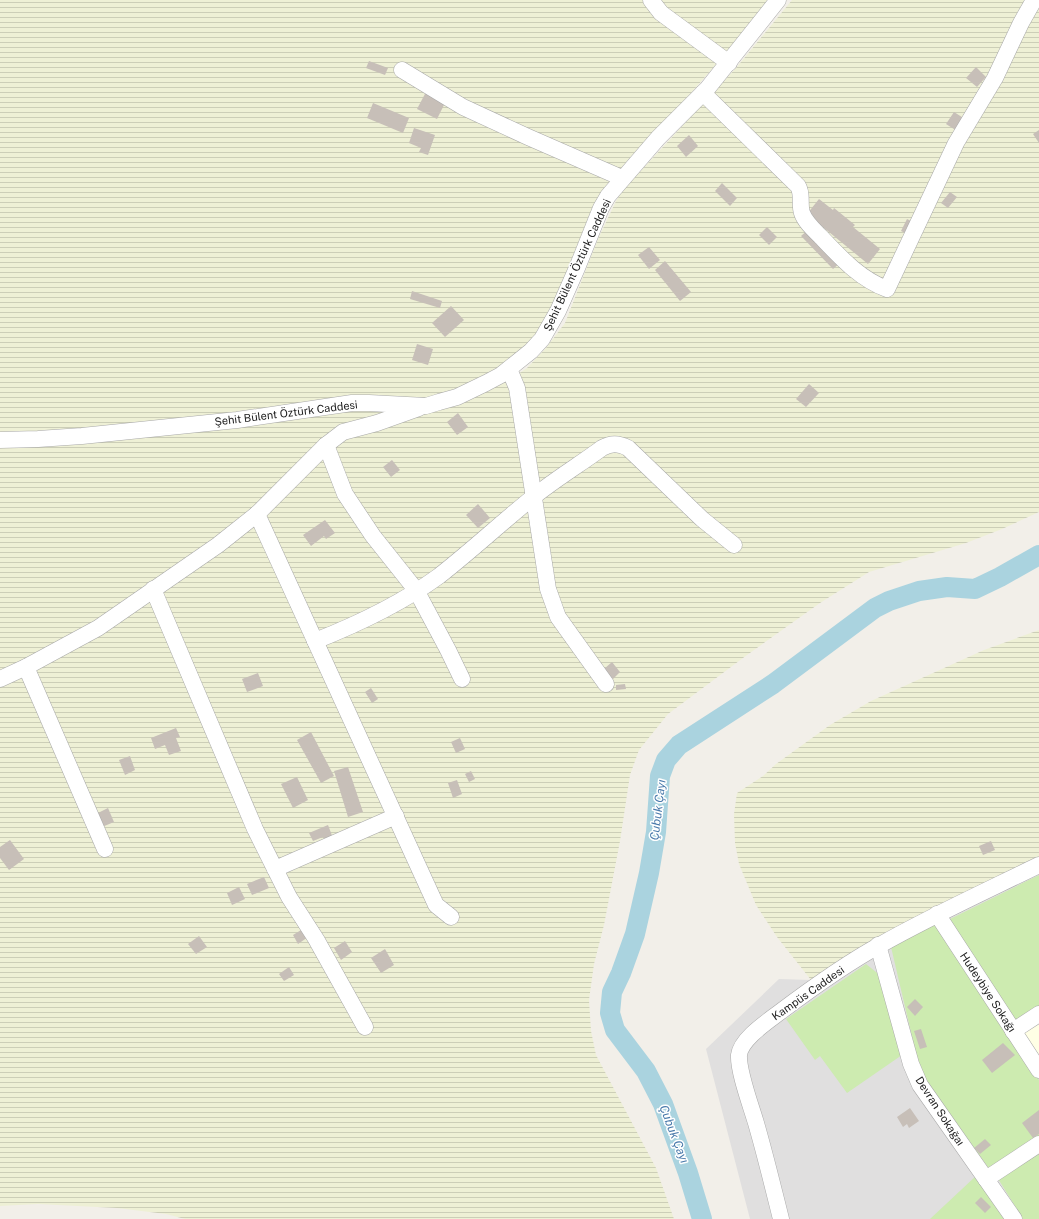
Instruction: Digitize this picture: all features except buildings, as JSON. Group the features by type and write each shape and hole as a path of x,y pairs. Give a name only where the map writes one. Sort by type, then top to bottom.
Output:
{"street":[{"path":"651,0 661,14 729,63"},
{"name":"Şehit Bülent Öztürk Caddesi","path":"0,440 82,436 236,420 352,404 369,403 426,406 456,397 491,380 509,369 531,351 542,339 549,328 577,268 601,208 608,196 658,138 703,93 729,63 778,0"},
{"path":"703,93 798,186 801,194 801,212 808,224 850,267 876,285 887,289 956,143 995,78 1034,0"},
{"path":"402,70 463,107 528,138 622,178"},
{"path":"509,369 517,388 548,589 558,617 606,684"},
{"path":"0,679 26,667 98,628 218,545 256,514 326,445 342,432 377,423 426,406"},
{"path":"315,641 352,626 438,576 534,497 607,445 618,444 628,448 702,519 734,545"},
{"path":"326,445 345,494 373,536 416,590 462,679"},
{"path":"256,514 436,905 451,917"},
{"path":"153,589 255,829 289,897 316,938 365,1027"},
{"path":"26,667 105,849"},
{"path":"275,869 396,816"},
{"name":"Kampüs Caddesi","path":"781,1219 741,1070 739,1055 743,1045 751,1036 809,990 878,946 937,914 1039,865"},
{"name":"Hudeybiye Sokağı","path":"937,914 1039,1070"},
{"name":"Devran Sokağaı","path":"878,946 911,1064 920,1085 1014,1219"},
{"path":"1013,1031 1039,1014"},
{"path":"986,1179 1039,1144"}],"shaded area":[{"path":"0,0 769,0 746,30 691,93 634,153 605,187 595,204 556,302 535,336 518,354 496,370 466,385 429,399 285,406 136,424 53,432 0,432"},
{"path":"792,0 1039,0 1039,512 966,543 869,572 820,603 668,714 639,750 630,775 620,841 604,925 594,964 589,1000 591,1031 596,1055 656,1168 674,1219 185,1219 166,1214 117,1208 38,1204 0,1206 0,447 326,413 453,405 509,380 527,368 546,348 565,323 598,239 616,201 624,189 736,68"},
{"path":"1039,630 1039,857 884,935 811,980 777,937 756,905 739,864 735,843 734,814 737,793 763,776 776,764 830,725 871,701 984,650"},
{"path":"1039,857 1039,1219 750,1219 706,1049 779,979 811,980 884,935"},
{"path":"1039,1022 1039,1061 1021,1034"}],"green space":[{"path":"1039,875 1039,1008 1015,1023 948,920"},
{"path":"936,924 1039,1080 1039,1137 990,1170 927,1082 918,1062 891,947"},
{"path":"866,964 881,976 902,1055 847,1093 820,1056 815,1060 786,1019"},
{"path":"1039,1151 1039,1219 1023,1219 997,1177"},
{"path":"977,1175 1007,1219 930,1219"}],"waterway":[{"name":"Çubuk Çayı","path":"702,1219 688,1173 663,1104 646,1071 615,1030 610,1013 612,992 621,973 635,934 649,873 656,832 660,776 666,760 679,745 773,684 875,608 889,601 919,591 947,587 975,589 1039,555"}]}
